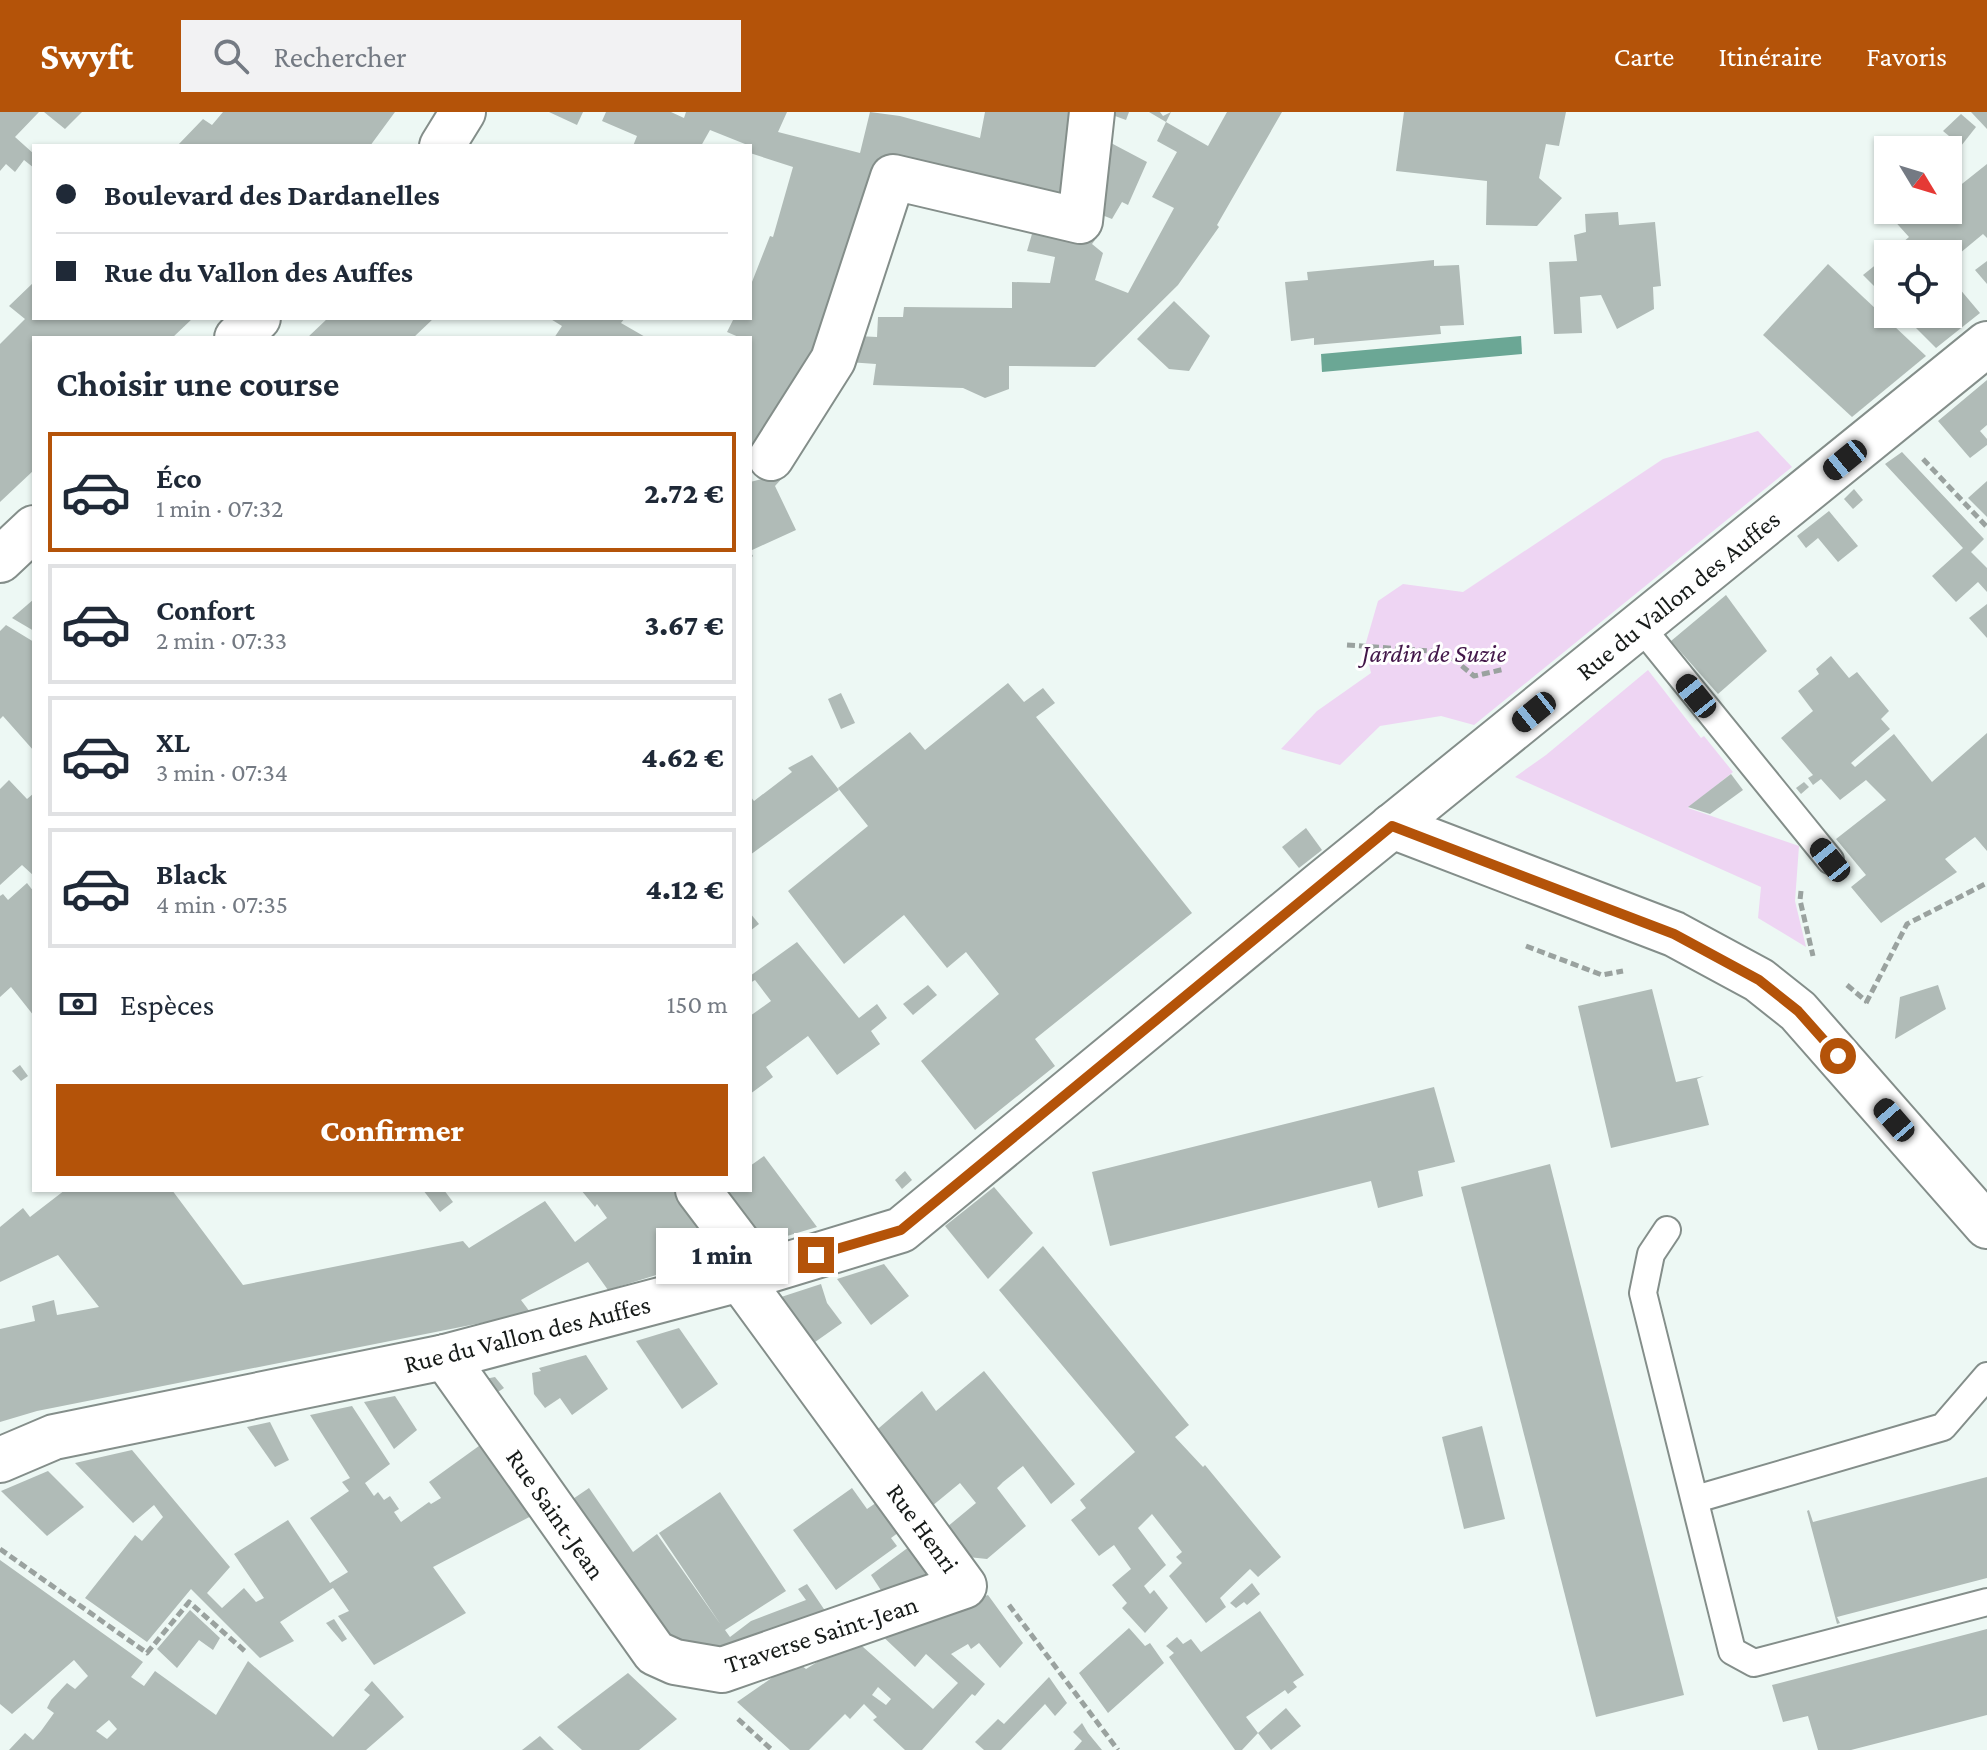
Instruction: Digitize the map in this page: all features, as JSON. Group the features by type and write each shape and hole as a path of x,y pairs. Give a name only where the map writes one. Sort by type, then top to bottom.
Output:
{"street":[{"path":"443,144 463,112"},
{"path":"771,458 833,360 893,177 1080,221 1092,112"},
{"path":"239,336 256,320"},
{"name":"Rue du Vallon des Auffes","path":"0,1460 54,1437 445,1357 750,1275 901,1230 1392,826 1987,344"},
{"path":"0,560 32,530"},
{"path":"1392,826 1674,934 1759,980 1798,1011 1987,1226"},
{"name":"Rue Henri","path":"699,1192 750,1275 964,1586"},
{"name":"Rue Saint-Jean","path":"445,1357 655,1653 675,1662"},
{"name":"Traverse Saint-Jean","path":"675,1662 722,1670 964,1586"}],"lane":[{"path":"1640,626 1830,860"},
{"path":"1667,1230 1651,1254 1643,1293 1732,1651 1754,1663 1987,1602"},
{"path":"1696,1499 1943,1427 1987,1376"}],"path":[{"path":"1890,423 1987,527"},
{"path":"1347,645 1445,652 1474,676 1519,666"},
{"path":"1838,1056 1907,924 1987,883"},
{"path":"1800,900 1813,956"},
{"path":"1526,946 1602,975"},
{"path":"0,1549 147,1653 189,1602 247,1653"},
{"name":"Rue Henri","path":"964,1586 991,1581 1118,1750"}],"green space":[{"name":"Jardin de Suzie","path":"1758,431 1792,467 1474,725 1441,716 1380,726 1340,765 1281,749 1317,711 1371,673 1365,646 1378,601 1403,584 1463,592 1663,459"},
{"path":"1648,670 1701,738 1704,736 1733,772 1688,808 1799,846 1795,901 1806,947 1758,918 1761,887 1515,777"}],"shaded area":[{"path":"1521,336 1522,354 1322,372 1321,354"}],"building":[{"path":"0,112 39,112 15,137 32,152 32,166 24,160 15,172 6,164 0,171"},
{"path":"44,112 82,112 65,129"},
{"path":"223,112 395,112 371,144 179,144 203,119 212,125"},
{"path":"549,112 583,112 577,125"},
{"path":"606,112 671,112 684,118 686,112 787,112 778,132 860,153 870,112 900,116 980,138 985,112 1074,112 1066,205 886,162 821,349 756,456 752,454 752,336 736,336 727,332 733,320 752,320 752,282 770,236 773,237 793,167 752,154 752,144 710,130 702,144 634,144 637,136 602,121"},
{"path":"1104,112 1129,112 1126,120"},
{"path":"1149,112 1160,112 1163,116 1171,112 1166,122"},
{"path":"1227,112 1282,112 1217,225 1219,227 1178,285 1095,367 1009,366 1009,389 985,398 963,388 873,385 876,364 848,362 857,336 877,337 878,317 903,317 904,307 1012,308 1012,282 1050,283 1055,257 1027,251 1034,227 1095,240 1092,244 1103,253 1095,280 1128,293 1174,208 1152,197 1177,152 1157,141 1166,122 1208,146"},
{"path":"1404,112 1566,112 1559,146 1546,144 1539,178 1562,198 1537,226 1486,225 1487,181 1396,171"},
{"path":"1971,112 1987,112 1987,129"},
{"path":"1961,114 1976,127 1962,145 1962,136 1949,136 1943,131"},
{"path":"1106,135 1112,138 1111,143 1147,162 1128,205 1122,202 1112,219 1097,213"},
{"path":"1987,164 1987,238 1983,234 1962,251 1962,240 1905,240 1909,237 1897,224 1962,224 1962,184"},
{"path":"1618,212 1619,225 1655,222 1661,286 1653,287 1654,309 1617,329 1601,295 1580,297 1582,333 1554,334 1549,262 1577,261 1574,235 1586,232 1585,214"},
{"path":"1434,260 1434,266 1459,265 1464,325 1440,326 1441,334 1314,345 1314,338 1291,341 1285,282 1308,280 1307,272"},
{"path":"1987,261 1987,284 1975,270"},
{"path":"1828,264 1874,307 1874,328 1896,328 1926,356 1852,417 1763,335"},
{"path":"1874,266 1874,286 1863,275"},
{"path":"32,284 32,320 191,320 174,336 32,336 32,472 0,502 0,344 25,319 9,306"},
{"path":"1962,292 1980,313 1962,327"},
{"path":"1174,301 1210,336 1189,371 1169,369 1137,339"},
{"path":"326,320 432,320 415,336 309,336"},
{"path":"552,320 623,320 621,323 644,336 555,336 562,326"},
{"path":"1916,328 1961,328 1936,348"},
{"path":"1987,380 1987,425 1980,431 1987,439 1987,445 1970,458 1938,421"},
{"path":"1902,452 1984,539 1971,552 1987,568 1987,592 1978,582 1956,602 1932,576 1963,548 1885,464"},
{"path":"778,467 786,474 775,486 796,530 752,550 752,482 770,477"},
{"path":"1987,481 1987,517 1968,498"},
{"path":"1854,489 1863,500 1853,509 1844,499"},
{"path":"1829,511 1858,546 1838,562 1818,538 1806,548 1797,536"},
{"path":"1726,595 1767,651 1718,694 1671,641"},
{"path":"32,601 32,630 12,618"},
{"path":"1987,604 1987,638 1969,618"},
{"path":"6,625 32,641 32,749 3,716 0,719 0,631"},
{"path":"1831,656 1849,678 1857,672 1889,711 1881,719 1890,729 1851,763 1855,767 1894,734 1932,782 1987,733 1987,851 1975,837 1945,859 1957,872 1881,923 1851,887 1866,875 1836,839 1886,800 1866,780 1840,800 1821,779 1813,785 1808,778 1813,775 1781,738 1813,711 1798,691 1819,674 1816,669"},
{"path":"1008,683 1024,702 1043,688 1055,703 1036,717 1192,913 1035,1039 1055,1066 975,1130 921,1061 999,994 966,952 947,968 904,915 844,964 788,891 868,826 838,788 910,732 925,750"},
{"path":"841,693 855,723 841,729 828,699"},
{"path":"812,755 839,790 752,854 752,798 754,801 792,772 788,768"},
{"path":"1731,774 1743,790 1710,814 1688,807"},
{"path":"9,780 27,799 32,795 32,874 22,865 0,885 0,789"},
{"path":"1804,782 1809,787 1801,794 1796,788"},
{"path":"1306,828 1322,850 1299,868 1282,847"},
{"path":"27,883 32,889 32,1013 11,987 0,997 0,896 3,894 8,900"},
{"path":"752,915 759,924 752,929"},
{"path":"797,942 859,1018 877,1004 887,1018 871,1031 880,1044 837,1075 808,1036 766,1067 773,1077 752,1093 752,1015 771,1001 755,980 752,982 752,975"},
{"path":"928,985 937,995 913,1015 903,1004"},
{"path":"1938,985 1946,1009 1895,1039 1900,997"},
{"path":"1652,989 1676,1082 1704,1076 1697,1079 1709,1125 1611,1148 1578,1006"},
{"path":"20,1065 28,1076 21,1081 12,1071"},
{"path":"1434,1087 1455,1162 1418,1171 1423,1196 1378,1208 1371,1181 1110,1246 1092,1172"},
{"path":"764,1156 817,1227 760,1244 721,1192 752,1192 752,1165"},
{"path":"1550,1164 1684,1695 1596,1717 1461,1187"},
{"path":"905,1171 912,1180 902,1189 895,1180"},
{"path":"994,1187 1033,1233 988,1279 945,1226"},
{"path":"62,1192 173,1192 243,1285 463,1241 469,1248 545,1201 575,1242 607,1218 583,1192 681,1192 727,1253 608,1290 588,1262 521,1300 530,1312 521,1315 37,1411 0,1422 0,1329 35,1321 32,1306 54,1300 57,1315 99,1307 58,1255 0,1282 0,1227 23,1208 30,1217"},
{"path":"425,1192 446,1192 453,1202 440,1212"},
{"path":"1043,1246 1189,1425 1175,1437 1203,1467 1205,1465 1281,1557 1258,1577 1250,1569 1220,1598 1226,1607 1206,1623 1169,1576 1182,1563 1176,1557 1182,1552 1152,1514 1138,1528 1166,1565 1144,1586 1150,1594 1154,1590 1168,1608 1145,1633 1122,1608 1127,1603 1112,1585 1131,1569 1114,1545 1099,1556 1071,1520 1086,1508 1080,1500 1135,1452 999,1290"},
{"path":"884,1264 909,1296 871,1325 837,1279"},
{"path":"821,1284 827,1303 842,1323 808,1347 775,1299"},
{"path":"679,1328 718,1384 682,1409 636,1341"},
{"path":"586,1355 608,1389 572,1415 560,1398 545,1408 534,1394 532,1373 541,1371 539,1368"},
{"path":"984,1371 1075,1484 1051,1504 1023,1466 1003,1482 997,1488 1026,1526 987,1559 958,1556 941,1532 976,1503 960,1483 926,1511 872,1434 922,1391 936,1411"},
{"path":"495,1377 504,1388 492,1396 480,1380"},
{"path":"395,1396 417,1430 394,1449 364,1402"},
{"path":"352,1406 390,1464 365,1483 374,1496 378,1492 384,1500 390,1496 399,1509 394,1512 401,1522 429,1502 431,1504 441,1498 429,1482 490,1438 541,1511 433,1567 466,1613 374,1665 338,1616 349,1611 333,1588 280,1622 294,1641 260,1658 191,1589 147,1642 85,1598 135,1535 142,1541 163,1517 154,1505 133,1523 75,1463 132,1450 230,1567 207,1593 222,1608 244,1588 256,1602 264,1598 234,1554 288,1520 330,1583 348,1572 310,1518 349,1491 342,1482 350,1478 310,1415"},
{"path":"270,1422 289,1460 275,1467 247,1427"},
{"path":"1482,1426 1505,1519 1464,1529 1442,1437"},
{"path":"48,1471 84,1507 47,1536 1,1491"},
{"path":"1987,1477 1987,1578 1837,1617 1840,1623 1837,1624 1807,1511 1813,1522"},
{"path":"589,1488 633,1552 657,1534 721,1625 659,1533 720,1492 786,1591 725,1630 730,1637 751,1621 806,1600 798,1589 807,1584 832,1621 723,1659 671,1645 567,1503"},
{"path":"852,1488 867,1509 886,1496 906,1527 891,1538 897,1546 836,1590 793,1530"},
{"path":"917,1541 947,1582 888,1601 871,1575"},
{"path":"0,1560 143,1662 131,1677 144,1686 155,1671 216,1715 248,1661 333,1737 370,1695 364,1690 372,1681 404,1717 366,1750 9,1750 25,1733 33,1740 41,1731 54,1713 47,1708 51,1700 67,1683 75,1689 88,1676 74,1660 12,1714 0,1704","holes":["109,1720 117,1729 107,1739 96,1731"]},
{"path":"1252,1583 1260,1594 1247,1605 1244,1602 1236,1608 1230,1603"},
{"path":"988,1595 1023,1643 1000,1668 979,1643 971,1649 968,1644 951,1654 985,1684 975,1696 972,1694 922,1750 905,1750 873,1720 877,1717 864,1704 850,1719 845,1714 809,1750 790,1750 737,1702 796,1661 806,1669 854,1639 933,1709 958,1683 926,1654 915,1667 876,1630","holes":["878,1687 891,1699 886,1705 872,1695"]},
{"path":"190,1610 220,1638 213,1650 199,1640 177,1668 157,1649"},
{"path":"1260,1611 1304,1675 1293,1682 1297,1687 1288,1694 1285,1690 1246,1717 1258,1733 1242,1750 1235,1750 1169,1657 1174,1653 1166,1646 1177,1637 1183,1644 1191,1639 1201,1652"},
{"path":"334,1619 347,1639 342,1642 326,1623"},
{"path":"1129,1628 1145,1646 1150,1643 1164,1663 1108,1713 1079,1673"},
{"path":"1987,1629 1987,1715 1851,1750 1818,1750 1808,1716 1783,1722 1772,1685"},
{"path":"628,1673 677,1719 639,1750 582,1750 557,1727"},
{"path":"1049,1677 1067,1703 1055,1716 1045,1704 1001,1750 984,1750 975,1742 998,1719 1004,1724"},
{"path":"1286,1708 1301,1726 1271,1750 1258,1733"},
{"path":"1082,1723 1102,1750 1074,1750 1082,1741 1073,1732"},
{"path":"540,1736 554,1750 522,1750"}],"route":[{"path":"816,1255 901,1230 1392,826 1674,934 1759,980 1798,1011 1838,1056"}]}
